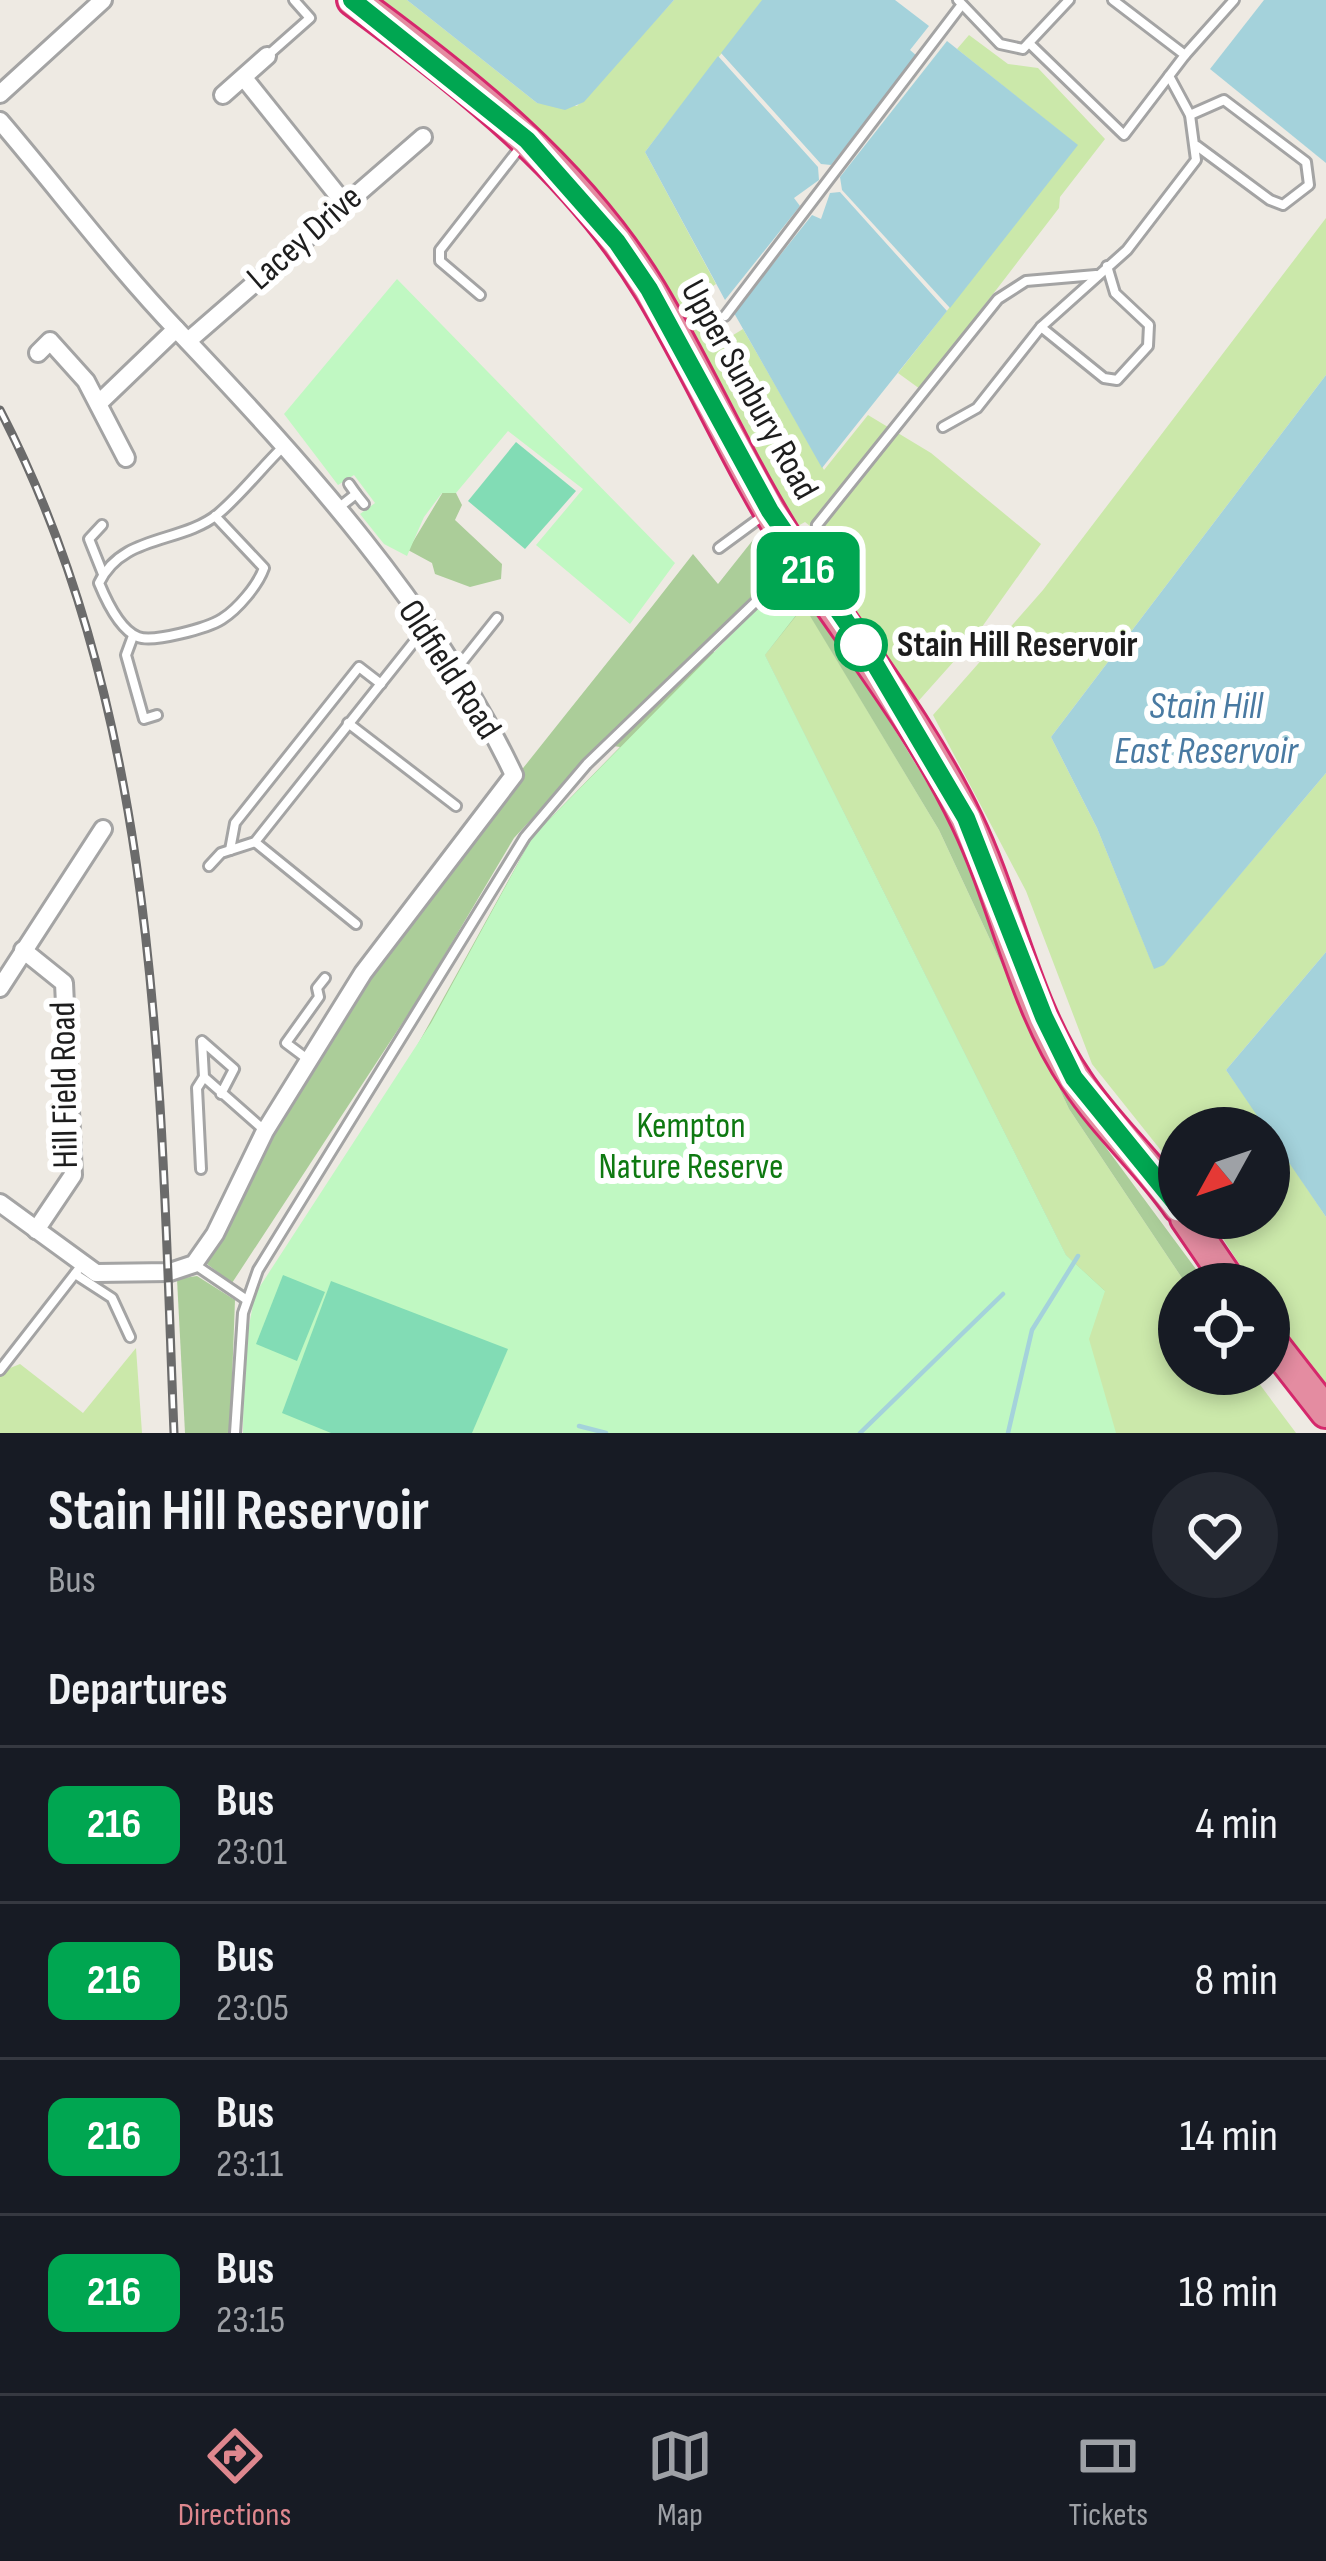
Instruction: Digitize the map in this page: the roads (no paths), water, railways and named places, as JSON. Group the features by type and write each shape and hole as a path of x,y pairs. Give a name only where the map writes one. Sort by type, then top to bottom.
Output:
{"highway":[{"name":"Upper Sunbury Road","path":"352,0 527,140 584,200 649,289 770,511 875,664 966,818 1044,1017 1074,1078 1158,1181"},
{"path":"1290,1367 1326,1412"}],"street":[{"path":"0,94 104,0"},
{"path":"223,95 267,56"},
{"path":"244,78 344,203"},
{"name":"Oldfield Road","path":"0,121 182,335 285,445 456,668 514,775 363,973 265,1131 215,1234 194,1264"},
{"name":"Lacey Drive","path":"99,403 423,137"},
{"path":"38,353 50,341 99,403 116,448 126,458"},
{"path":"0,988 104,829"},
{"name":"Hill Field Road","path":"23,950 64,983 69,1028 73,1175 36,1230"},
{"path":"0,1203 78,1269 106,1274 176,1271 194,1264"}],"lane":[{"path":"267,56 310,18 294,0"},
{"path":"725,316 959,3 1000,44 1024,49 1069,0"},
{"path":"1113,0 1185,55"},
{"path":"1029,43 1124,135 1234,0"},
{"path":"943,428 977,408 1041,327 1127,250 1196,160 1198,146 1190,116 1169,76"},
{"path":"1190,116 1224,100 1306,162 1309,185 1283,205 1198,146"},
{"path":"480,295 440,261 440,250 460,218 527,140"},
{"path":"1041,327 1104,378 1117,380 1148,346 1149,325 1115,293 1107,266"},
{"path":"817,525 998,299 1026,281 1096,275"},
{"path":"215,516 264,568 260,580 220,621 146,639 133,635 106,601 99,583 103,574 124,553 215,516 285,445"},
{"path":"349,484 364,504"},
{"path":"336,510 356,494"},
{"path":"719,548 770,511"},
{"path":"102,524 88,539 103,574"},
{"path":"235,1433 247,1300 258,1270 525,837 587,764 800,560"},
{"path":"456,668 497,617"},
{"path":"208,866 230,850 255,842 425,628"},
{"path":"133,635 126,655 144,719 157,715"},
{"path":"230,850 235,823 359,667 382,685"},
{"path":"348,722 455,806"},
{"path":"255,842 356,924"},
{"path":"308,1059 286,1043 319,997 317,988 325,978"},
{"path":"201,1169 197,1088 204,1077 202,1041 234,1069 221,1094"},
{"path":"204,1077 265,1131"},
{"path":"194,1264 247,1300"},
{"path":"0,1370 78,1269 112,1298 130,1337"}],"water":[{"path":"407,0 674,0 584,102 565,110 537,103"},
{"path":"762,0 895,0 929,26 910,50 917,56 831,165 821,164 721,53"},
{"path":"1264,0 1326,0 1326,163 1210,69"},
{"path":"947,41 1078,145 950,308 842,190 840,177"},
{"path":"718,56 818,167 819,180 794,198 800,206 725,300 645,152"},
{"path":"840,192 947,311 822,468 734,313 812,215 821,219 830,193"},
{"name":"Stain Hill East Reservoir","path":"1326,375 1326,773 1164,965 1154,969 1097,828 1051,737"},
{"path":"1326,952 1326,1217 1290,1164 1290,1107 1251,1107 1226,1070"}],"waterway":[{"path":"1008,1433 1032,1330 1078,1256"},
{"path":"860,1433 1003,1294"},
{"path":"579,1426 606,1433"}],"railway":[{"path":"0,410 53,530 94,654 123,781 156,1041 174,1433"}],"place":[{"name":"Stain Hill Reservoir","path":"861,645"}],"park label":[{"name":"Kempton Nature Reserve","path":"691,1146"}]}
